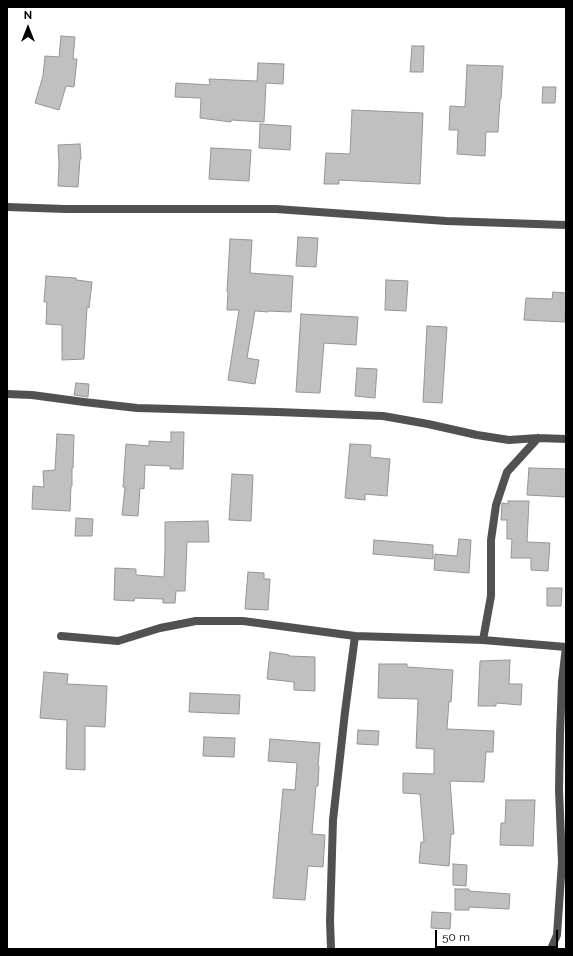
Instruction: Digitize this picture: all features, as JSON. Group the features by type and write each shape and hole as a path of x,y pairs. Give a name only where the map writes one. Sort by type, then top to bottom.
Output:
{"street":[{"path":"7,207 66,209 276,210 446,221 566,225"},
{"path":"7,394 32,395 137,408 383,416 477,435 510,440 538,438 566,439"},
{"path":"482,640 491,596 491,540 496,505 507,472 538,438"},
{"path":"61,636 118,641 160,628 196,621 243,621 355,636 482,640 566,647 562,681 560,735 559,790 562,862 557,935 551,949"},
{"path":"331,949 330,921 333,820 355,636"}],"building":[{"path":"61,36 75,37 73,59 77,59 74,87 66,86 59,110 35,103 43,76 45,56 59,57"},
{"path":"412,46 424,46 423,72 410,72"},
{"path":"258,63 284,64 283,84 266,83 264,122 231,120 231,122 200,118 201,98 175,97 176,83 210,85 209,79 257,81"},
{"path":"467,65 503,66 498,132 486,132 485,156 457,154 458,130 449,130 450,106 465,107"},
{"path":"543,87 556,87 555,103 542,103"},
{"path":"352,110 423,113 420,184 339,180 339,184 324,184 326,153 350,154"},
{"path":"260,124 291,126 290,150 259,148"},
{"path":"80,144 81,159 78,187 58,186 58,145"},
{"path":"211,148 251,150 249,181 209,179"},
{"path":"298,237 318,238 316,267 296,266"},
{"path":"230,239 252,240 250,273 293,276 291,312 255,311 247,358 259,360 255,384 228,380 239,310 227,310"},
{"path":"46,276 76,278 76,280 92,282 89,308 87,307 84,359 62,360 62,325 46,324 47,302 44,302"},
{"path":"386,280 408,281 406,311 385,310"},
{"path":"553,292 566,293 565,322 524,320 526,298 552,299"},
{"path":"301,314 358,317 356,345 324,343 320,393 296,392"},
{"path":"427,326 447,327 442,403 423,402"},
{"path":"357,368 377,369 375,398 355,396"},
{"path":"76,383 89,384 88,397 74,395"},
{"path":"171,432 184,432 183,469 170,469 170,466 145,465 144,489 140,488 138,516 122,515 125,487 123,487 126,444 149,446 149,441 171,442"},
{"path":"57,434 74,435 70,511 32,509 33,486 44,487 43,471 55,470"},
{"path":"350,444 371,445 370,457 390,459 387,496 365,494 365,500 345,498"},
{"path":"529,468 566,469 566,497 527,495"},
{"path":"232,474 253,475 251,521 229,520"},
{"path":"508,501 529,501 527,542 550,543 548,571 531,570 531,558 511,558 512,539 507,539 507,520 501,520 502,503 508,504"},
{"path":"76,518 93,519 92,536 75,536"},
{"path":"208,521 209,542 187,542 185,591 176,591 175,603 163,603 163,599 135,598 134,601 114,600 115,568 136,569 136,575 164,577 165,522"},
{"path":"459,539 471,540 469,573 434,570 435,554 457,556"},
{"path":"374,540 433,545 433,559 373,554"},
{"path":"248,572 264,573 264,579 270,579 268,610 245,609"},
{"path":"547,588 562,588 561,606 547,606"},
{"path":"270,652 289,656 315,657 315,691 294,690 294,682 267,679"},
{"path":"510,660 509,684 522,684 521,705 496,703 496,706 478,706 480,661"},
{"path":"379,664 407,664 407,667 453,670 451,702 449,701 447,729 494,731 493,752 486,752 484,782 450,781 454,834 451,834 449,866 419,863 421,842 424,842 420,794 403,793 403,773 434,774 434,749 416,748 418,699 378,698"},
{"path":"44,672 68,674 67,684 107,686 105,727 85,726 85,770 66,769 67,720 40,718"},
{"path":"190,693 240,695 239,714 189,712"},
{"path":"358,730 379,731 378,745 357,744"},
{"path":"204,737 235,738 234,757 203,756"},
{"path":"270,739 320,743 318,786 316,786 312,834 325,835 323,867 308,866 305,900 273,898 283,789 295,790 297,763 268,761"},
{"path":"506,800 535,800 533,846 500,845 501,823 505,823"},
{"path":"453,864 467,865 466,886 453,885"},
{"path":"455,889 469,889 469,891 510,894 509,909 469,907 469,910 455,910"},
{"path":"432,912 451,913 450,929 431,928"}]}
